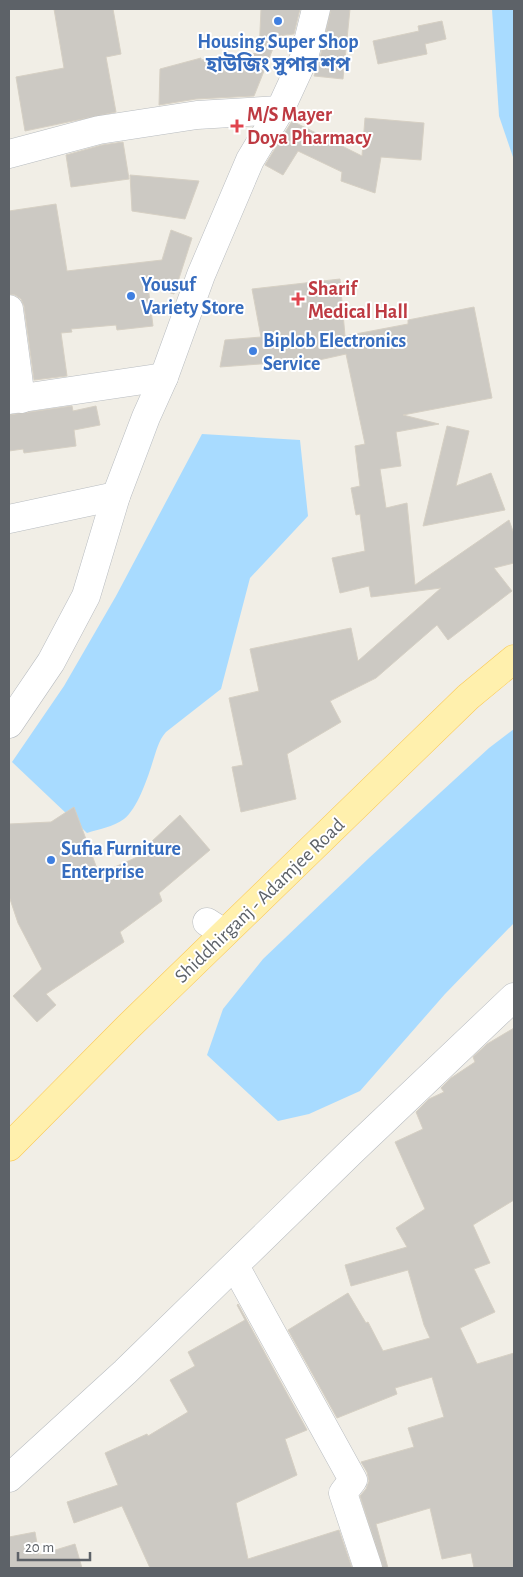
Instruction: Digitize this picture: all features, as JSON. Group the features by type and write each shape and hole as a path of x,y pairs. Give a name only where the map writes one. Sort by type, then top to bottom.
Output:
{"main road":[{"name":"Shiddhirganj - Adamjee Road","path":"9,1147 128,1027 215,928 468,697 514,658"}],"street":[{"path":"9,724 51,662 86,596 116,496 146,417 164,377 201,275 246,169 280,110 304,58 316,9"},
{"path":"9,154 99,130 197,115 280,110"},
{"path":"9,310 15,399 164,377"},
{"path":"9,519 116,496"},
{"path":"9,1478 125,1372 353,1150 514,997"},
{"path":"235,1266 353,1480 343,1493 368,1568"}],"water":[{"path":"492,9 514,9 514,160 499,116"},
{"path":"202,434 300,440 308,516 250,578 221,689 163,735 141,794 129,814 115,824 87,833 12,762 64,686 116,596"},
{"path":"514,729 514,923 445,994 360,1091 309,1114 278,1121 207,1055 223,1009 263,959 489,748"}],"building":[{"path":"54,9 113,9 121,54 106,57 116,112 25,131 16,77 64,68"},
{"path":"261,9 300,9 294,34 278,36 254,96 196,99 159,105 160,69 201,58 201,60 259,53"},
{"path":"331,9 350,9 343,79 314,76"},
{"path":"442,21 446,39 425,44 427,54 378,64 373,41 419,31 418,26"},
{"path":"365,118 424,123 421,160 381,157 375,193 341,181 342,172 298,151 283,175 265,165 292,121 362,156"},
{"path":"123,142 129,179 71,187 66,155 102,145"},
{"path":"130,175 199,181 185,219 132,211"},
{"path":"56,204 67,271 162,260 171,230 192,238 174,294 148,286 153,326 117,330 116,325 71,329 72,332 61,333 67,376 34,380 24,306 21,299 9,294 9,211"},
{"path":"340,279 345,336 408,324 408,320 474,307 492,398 403,415 439,424 396,432 401,466 380,469 386,508 407,503 415,585 509,520 514,534 514,563 494,568 512,591 448,640 437,625 376,678 330,701 341,722 287,754 296,799 241,812 232,767 243,765 229,698 259,691 250,649 351,628 358,661 441,588 371,597 369,586 340,593 332,558 365,551 360,514 356,515 351,488 360,486 355,446 365,444 346,354 301,364 300,361 220,367 225,340 261,337 252,289"},
{"path":"72,406 73,411 96,406 100,425 74,430 76,446 24,453 23,449 9,451 9,415"},
{"path":"447,426 469,431 456,486 491,473 505,510 423,526"},
{"name":"Sufia Furniture Enterprise","path":"74,807 99,874 153,850 150,843 180,815 210,850 159,893 162,901 120,932 124,942 46,994 56,1005 37,1022 13,996 42,969 18,923 9,896 9,824 51,822"},
{"path":"514,1028 514,1200 473,1225 490,1263 474,1269 495,1312 460,1328 477,1364 514,1353 514,1568 474,1568 471,1553 442,1559 430,1508 376,1524 388,1568 383,1568 360,1496 366,1489 369,1481 367,1472 361,1462 414,1447 408,1428 444,1417 432,1377 395,1388 397,1394 337,1418 288,1330 348,1293 366,1323 368,1322 383,1351 430,1338 424,1325 408,1270 351,1286 345,1265 407,1247 396,1228 425,1209 395,1142 423,1129 416,1112 429,1099 444,1092 441,1088 451,1078 475,1062 473,1057 487,1044"},
{"path":"238,1304 307,1430 285,1439 297,1475 236,1503 248,1559 339,1530 352,1568 150,1568 122,1506 74,1523 67,1502 118,1485 105,1453 147,1434 148,1436 188,1412 170,1380 195,1366 188,1352 245,1320"},
{"path":"35,1532 39,1555 75,1544 82,1568 9,1568 9,1537"}],"place":[{"name":"Housing Super Shop হাউজিং সুপার শপ","path":"278,21"},
{"name":"M/S Mayer Doya Pharmacy","path":"237,126"},
{"name":"Yousuf Variety Store","path":"131,296"},
{"name":"Sharif Medical Hall","path":"298,299"},
{"name":"Biplob Electronics Service","path":"253,351"},
{"name":"Sufia Furniture Enterprise","path":"51,860"}]}
